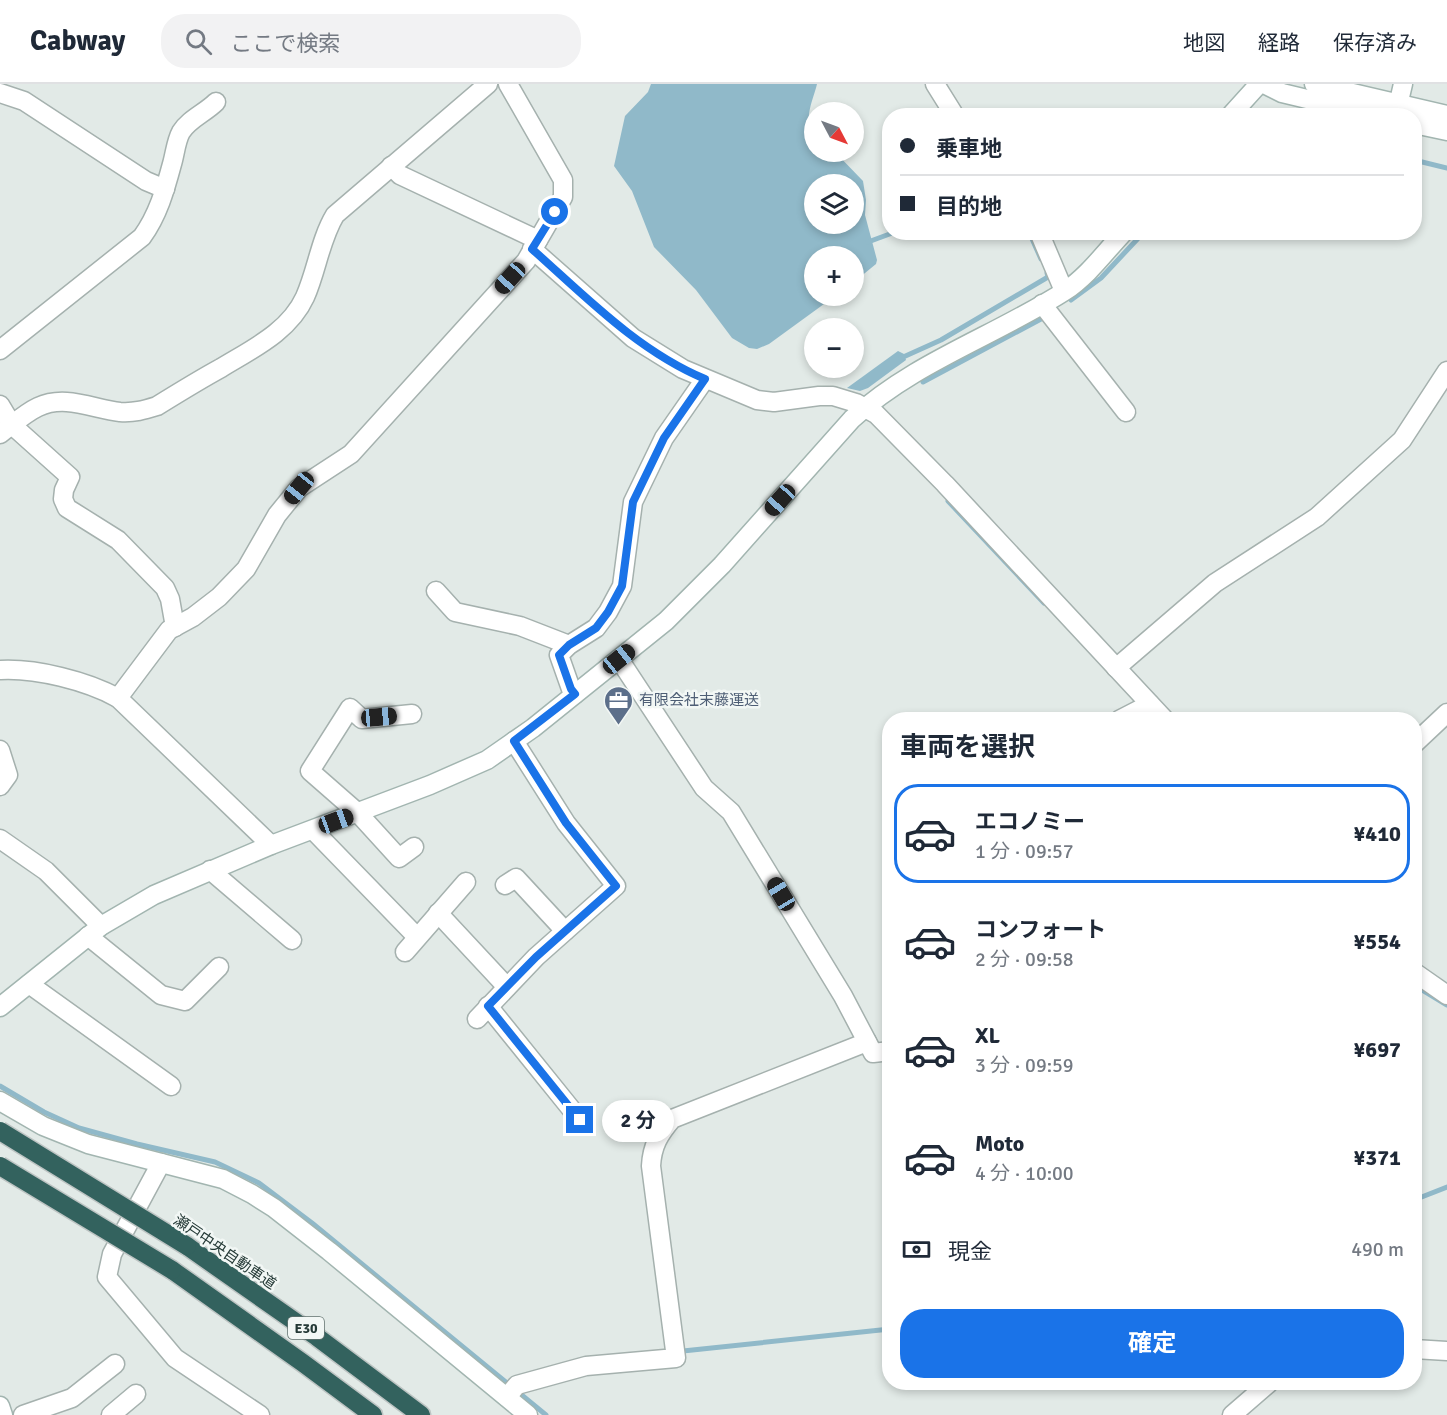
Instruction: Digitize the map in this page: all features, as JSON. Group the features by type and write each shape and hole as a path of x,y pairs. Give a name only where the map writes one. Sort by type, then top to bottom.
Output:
{"highway":[{"name":"瀬戸中央自動車道","path":"0,1131 187,1246 317,1337 421,1415"},
{"name":"E30","path":"0,1166 171,1270 303,1362 373,1415"}],"street":[{"path":"6,429 38,407 53,402 70,402 120,412 138,412 157,406 264,342 284,327 305,297 328,226 335,214 488,84"},
{"path":"118,698 169,630 193,617 219,597 246,569 277,515 299,488 351,454 526,261 563,197 563,180 508,84"},
{"path":"935,84 951,108"},
{"path":"1237,108 1259,84"},
{"path":"1264,84 1282,93 1345,108"},
{"path":"1314,84 1391,108"},
{"path":"1397,108 1403,84"},
{"path":"0,93 24,101 146,181 165,189"},
{"path":"0,350 142,237 153,223 180,134 189,122 206,112 216,102"},
{"path":"1422,112 1447,115"},
{"path":"1422,126 1447,131"},
{"path":"392,166 400,175 535,245 633,338 683,369 758,400 774,402 833,396 847,399 876,414 945,484 1158,712"},
{"path":"1043,240 1065,291"},
{"path":"0,1007 95,931 154,895 271,845 430,786 487,760 575,694 666,621 722,565 864,407 932,363 1065,291 1116,240"},
{"path":"1042,304 1126,412"},
{"path":"1116,668 1215,583 1317,517 1402,440 1447,371"},
{"path":"575,694 571,689 559,655 569,645 596,628 622,586 633,502 664,438 705,379"},
{"path":"0,405 6,429 70,477 63,499 68,508 118,540 165,588 170,599 175,627"},
{"path":"436,591 455,612 520,626 569,645"},
{"path":"619,659 704,788 731,812 843,996 873,1053 882,1052"},
{"path":"0,670 38,673 104,690 118,698 271,845"},
{"path":"1134,712 1150,704"},
{"path":"412,714 362,718 351,708 310,771 358,813 399,858 414,847"},
{"path":"1422,736 1447,713"},
{"path":"514,741 566,823 616,886 536,957 482,1012 580,1120"},
{"path":"0,750 8,775 0,786"},
{"path":"313,830 417,937"},
{"path":"0,839 46,871 95,931 161,995 185,1001 219,967"},
{"path":"210,870 292,940"},
{"path":"505,885 516,878 565,931"},
{"path":"405,952 466,882"},
{"path":"438,914 507,987"},
{"path":"1422,978 1447,995"},
{"path":"29,984 171,1086"},
{"path":"512,1391 586,1366 676,1358 651,1166 652,1151 659,1133 672,1119 867,1042"},
{"path":"0,1101 43,1126 88,1144 223,1179 274,1208 512,1391 528,1415"},
{"path":"161,1163 112,1254 107,1277 175,1358 260,1415"},
{"path":"1422,1349 1447,1351"},
{"path":"23,1415 72,1398 115,1364"},
{"path":"1232,1415 1261,1390"},
{"path":"111,1415 136,1394"},
{"path":"0,1406 3,1415"}],"water":[{"path":"651,84 817,84 812,102 804,102 804,162 845,162 856,174 804,174 804,234 864,234 864,187 865,215 877,260 876,264 864,274 864,246 804,246 804,306 821,306 769,344 757,349 749,348 732,338 696,290 654,247 632,191 614,166 625,116 648,92"},
{"path":"898,351 904,354 906,360 868,388 860,391 847,388 864,378 864,376"}],"waterway":[{"path":"1422,162 1447,168"},
{"path":"868,242 882,237"},
{"path":"1033,240 1041,259"},
{"path":"1071,300 1101,278 1137,240"},
{"path":"901,358 941,340 1048,277 1047,273"},
{"path":"923,382 1041,319"},
{"path":"948,501 1044,603"},
{"path":"1422,990 1447,1005"},
{"path":"0,1086 44,1112 79,1128 215,1162 259,1183 312,1223 546,1415"},
{"path":"1422,1197 1447,1187"},
{"path":"683,1351 882,1330"}],"place":[{"name":"有限会社末藤運送","path":"618,726"}],"route":[{"path":"555,212 532,249 633,338 683,369 705,379 664,438 633,502 622,586 596,628 569,645 559,655 571,689 575,694 514,741 566,823 616,886 536,957 488,1006 580,1120"}]}
